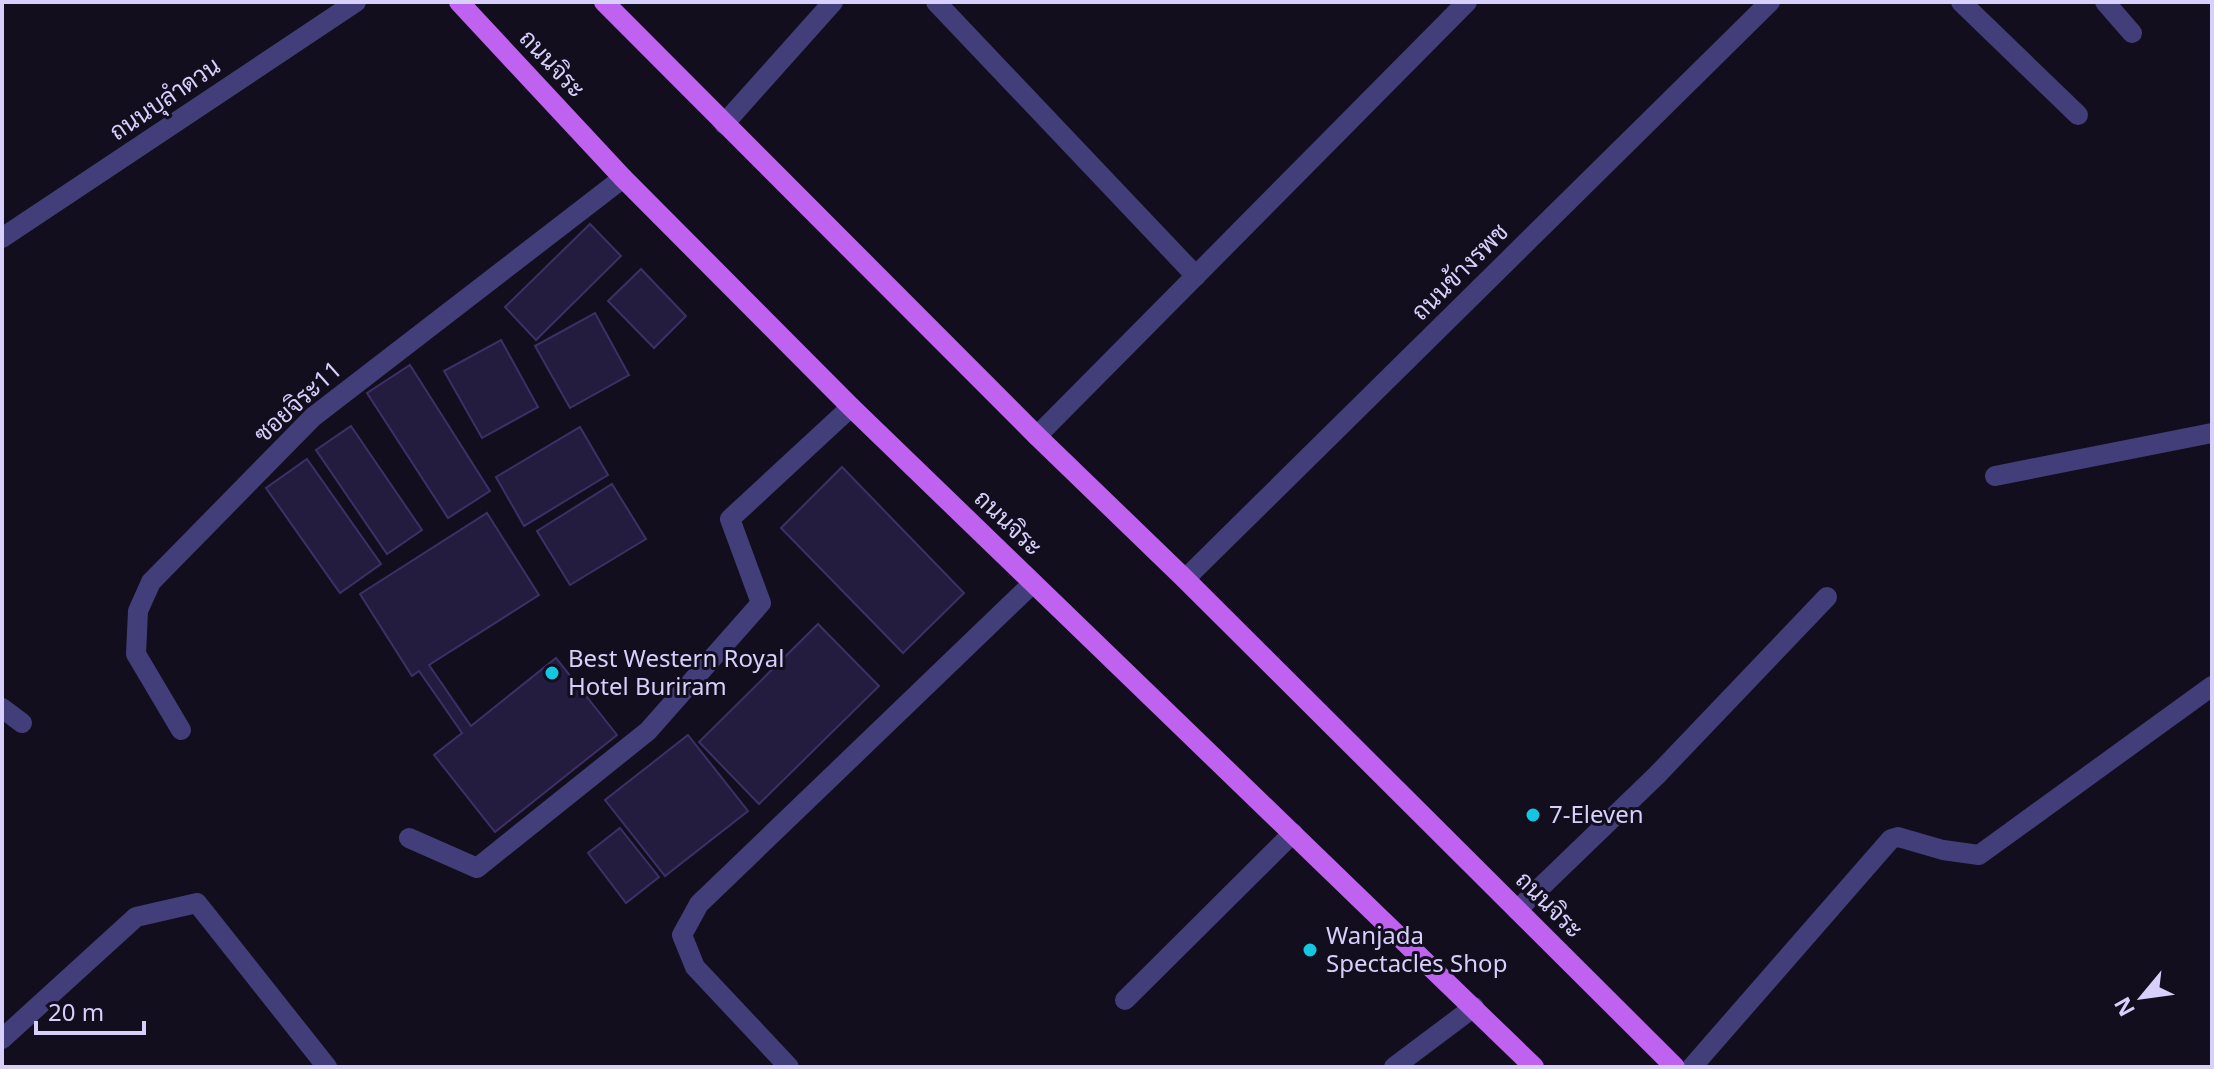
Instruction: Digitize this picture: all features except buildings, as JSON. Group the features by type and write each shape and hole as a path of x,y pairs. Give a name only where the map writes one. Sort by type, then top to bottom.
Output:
{"main road":[{"name":"ถนนจิระ","path":"459,2 623,178 851,407 1534,1067"},
{"name":"ถนนจิระ","path":"604,2 1037,436 1185,579 1675,1067"}],"street":[{"name":"ถนนบุลำดวน","path":"2,238 356,2"},
{"path":"724,124 833,2"},
{"path":"936,2 1196,276"},
{"name":"ถนนข้างรพช","path":"1185,579 1770,2"},
{"path":"1961,2 2078,115"},
{"path":"2105,2 2132,33"},
{"path":"1037,436 1462,4"},
{"name":"ซอยจิระ11","path":"181,730 136,654 138,611 151,582 313,417 623,178"},
{"path":"409,838 477,868 648,731 761,603 730,519 851,407"},
{"path":"1995,476 2212,433"},
{"path":"789,1067 695,967 682,935 699,904 1033,583"},
{"path":"1517,910 1657,775 1827,597"},
{"path":"1692,1067 1891,839 1898,837 1943,850 1979,855 2209,694"},
{"path":"2,708 22,723"},
{"path":"1125,1000 1293,833"},
{"path":"2,1039 136,917 197,903 327,1067"},
{"path":"1394,1067 1474,1007"}],"place":[{"name":"Best Western Royal Hotel Buriram","path":"552,673"},
{"name":"7-Eleven","path":"1533,815"},
{"name":"Wanjada Spectacles Shop","path":"1310,950"}]}
